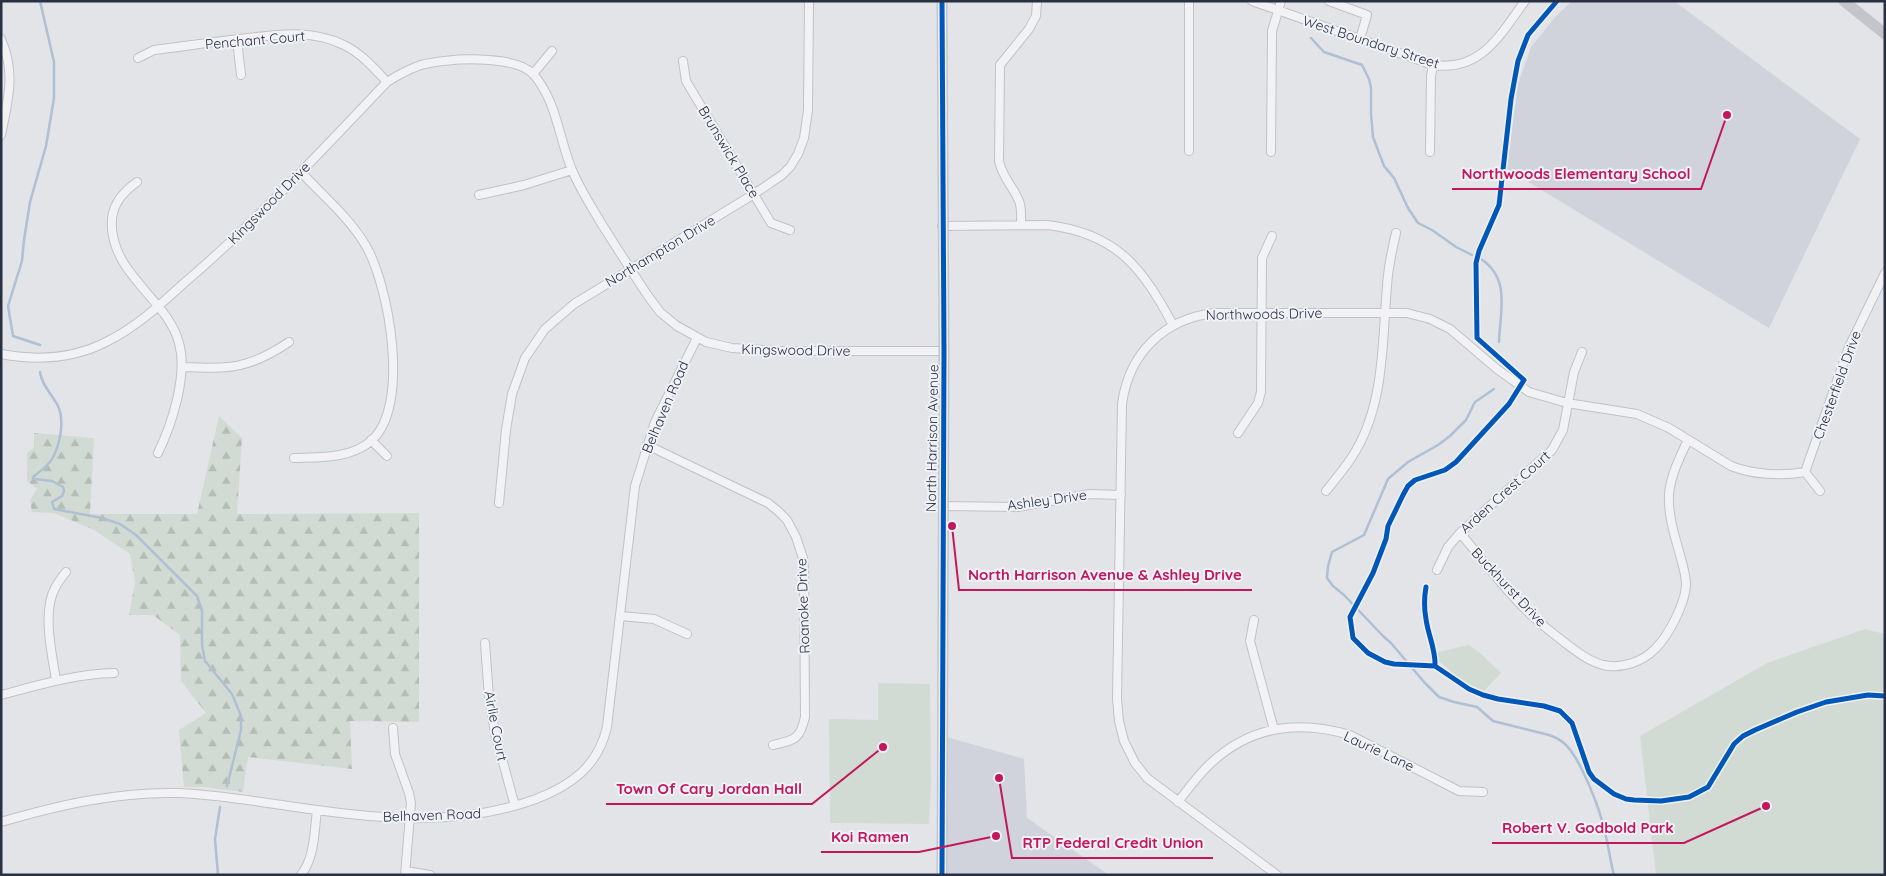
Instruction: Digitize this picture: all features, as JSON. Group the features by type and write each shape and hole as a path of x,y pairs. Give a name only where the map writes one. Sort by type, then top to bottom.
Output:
{"main road":[{"name":"North Harrison Avenue","path":"942,1 944,351 942,875"},
{"path":"1844,1 1856,5 1885,34"}],"street":[{"path":"1021,225 1019,200 1003,176 999,161 999,70 1006,56 1029,29 1036,16 1037,1"},
{"path":"1189,1 1189,151"},
{"name":"West Boundary Street","path":"1252,1 1433,65 1453,66 1474,60 1487,49 1525,1"},
{"path":"1271,152 1272,31 1281,1"},
{"path":"1329,1 1367,16 1360,39"},
{"name":"Northampton Drive","path":"499,503 509,406 515,382 525,358 541,334 562,312 754,194 782,175 790,167 798,154 804,138 808,110 809,3"},
{"name":"Penchant Court","path":"138,58 154,50 299,34 322,37 355,51 387,82"},
{"path":"1,39 10,66 11,81 1,135"},
{"path":"237,40 241,74"},
{"path":"533,74 552,51"},
{"name":"Kingswood Drive","path":"1,354 38,359 52,358 84,351 122,333 158,306 218,254 301,172 387,82 419,66 459,59 510,64 533,74 548,97 572,170 582,192 630,269 660,312 677,326 697,338 716,345 749,350 944,351"},
{"name":"Brunswick Place","path":"683,61 686,81 771,223 790,230"},
{"path":"1430,152 1431,76 1433,65"},
{"path":"480,195 524,185 572,170"},
{"path":"294,458 342,454 361,447 378,432 386,419 391,403 392,343 386,304 366,247 343,215 301,172"},
{"path":"137,182 124,191 116,202 111,223 112,232 120,258 176,332 183,367 170,422 158,453"},
{"path":"942,226 1046,225 1074,229 1094,236 1129,259 1144,275 1173,325"},
{"path":"1326,491 1352,456 1368,423 1380,375 1387,283 1396,233"},
{"path":"1238,433 1258,403 1261,392 1262,258 1272,236"},
{"name":"Chesterfield Drive","path":"1805,472 1849,347 1885,273"},
{"name":"Northwoods Drive","path":"1277,875 1147,778 1135,763 1124,741 1119,721 1117,699 1121,416 1126,385 1139,356 1154,340 1173,325 1203,314 1386,312 1419,315 1440,324 1468,343 1497,369 1529,392 1567,403 1638,414 1669,428 1739,469 1766,473 1805,472"},
{"name":"Belhaven Road","path":"1,822 79,802 152,793 210,795 365,816 410,818 479,815 515,806 546,795 572,781 597,755 604,740 610,714 632,506 639,469 666,400 697,338"},
{"path":"183,367 221,369 248,364 260,360 289,342"},
{"name":"Arden Crest Court","path":"1436,570 1448,547 1460,533 1552,450 1563,430 1574,372 1582,352"},
{"path":"371,440 387,456"},
{"name":"Buckhurst Drive","path":"1460,533 1533,616 1576,651 1589,660 1605,665 1631,664 1644,657 1660,644 1674,621 1685,595 1684,572 1670,519 1668,499 1674,470 1688,440"},
{"name":"Roanoke Drive","path":"647,445 768,503 787,520 796,537 803,558 804,570 805,716 798,736 773,746"},
{"path":"1805,472 1820,491"},
{"name":"Ashley Drive","path":"942,506 1018,507 1090,494 1121,495"},
{"path":"56,680 51,650 50,611 55,589 66,572"},
{"path":"620,616 654,619 687,634"},
{"path":"1254,620 1250,641 1274,730"},
{"name":"Airlie Court","path":"485,643 495,733 515,806"},
{"path":"1,695 56,680 114,673"},
{"name":"Laurie Lane","path":"1178,802 1219,756 1238,743 1274,730 1299,726 1350,735 1459,791 1483,792"},
{"path":"393,728 395,754 409,792 410,818 405,873 430,875"},
{"path":"301,875 309,862 312,850 317,810"}],"shaded area":[{"path":"1572,1 1674,1 1860,139 1769,328 1507,169 1518,84 1531,47 1556,16"},
{"path":"943,736 1024,759 1027,818 1109,875 942,875"}],"green space":[{"path":"219,416 242,438 237,514 419,513 419,722 350,721 352,769 248,757 243,792 204,787 184,787 179,730 206,713 181,681 180,635 153,615 129,615 135,582 130,554 94,530 54,513 32,512 30,500 37,489 27,481 27,453 34,448 34,433 94,438 90,514 197,514"},
{"path":"1865,629 1885,634 1885,875 1656,875 1640,736 1767,663"},
{"path":"1469,645 1501,673 1483,692 1460,679 1439,661 1438,652"},
{"path":"878,683 930,684 931,785 929,824 830,823 829,719 878,720"}],"waterway":[{"path":"40,1 54,62 54,98 46,146 30,202 22,261 8,306 13,336 40,345"},
{"path":"1311,38 1324,52 1362,65 1371,88 1373,137 1384,166 1394,178 1408,208 1418,223 1472,255"},
{"path":"1481,259 1497,276 1500,286 1502,307 1499,342"},
{"path":"40,372 45,386 58,406 61,426 59,440 52,459 33,477 34,479 52,481 63,487 62,496 52,502 54,509 102,518 120,524 136,535 197,596 202,611 202,645 205,661 232,694 241,716 241,730 227,786"},
{"path":"1494,389 1475,402 1466,420 1450,436 1408,462 1388,479 1364,535 1332,552 1327,578 1391,643 1439,697 1477,707 1493,721 1549,735 1566,745 1578,762 1595,799 1603,824 1614,875"},
{"path":"218,875 215,839 220,807"}],"cycle path":[{"path":"942,1 944,351 942,875"},
{"path":"1557,1 1528,35 1518,61 1511,99 1499,205 1479,251 1476,263 1477,338 1524,380 1509,404 1456,462 1445,470 1415,480 1408,486 1388,526 1386,539 1373,573 1350,617 1353,638 1368,653 1385,662 1435,666 1469,689 1483,695 1544,706 1560,711 1572,723 1589,772 1594,779 1614,794 1634,800 1661,801 1689,797 1708,787 1734,744 1743,736 1797,712 1826,702 1868,695 1885,696"},
{"path":"1426,587 1425,611 1435,666"}],"place":[{"name":"Northwoods Elementary School","path":"1727,115"},
{"name":"North Harrison Avenue & Ashley Drive","path":"952,526"},
{"name":"Town Of Cary Jordan Hall","path":"883,747"},
{"name":"RTP Federal Credit Union","path":"999,778"},
{"name":"Robert V. Godbold Park","path":"1766,806"},
{"name":"Koi Ramen","path":"996,836"}]}
